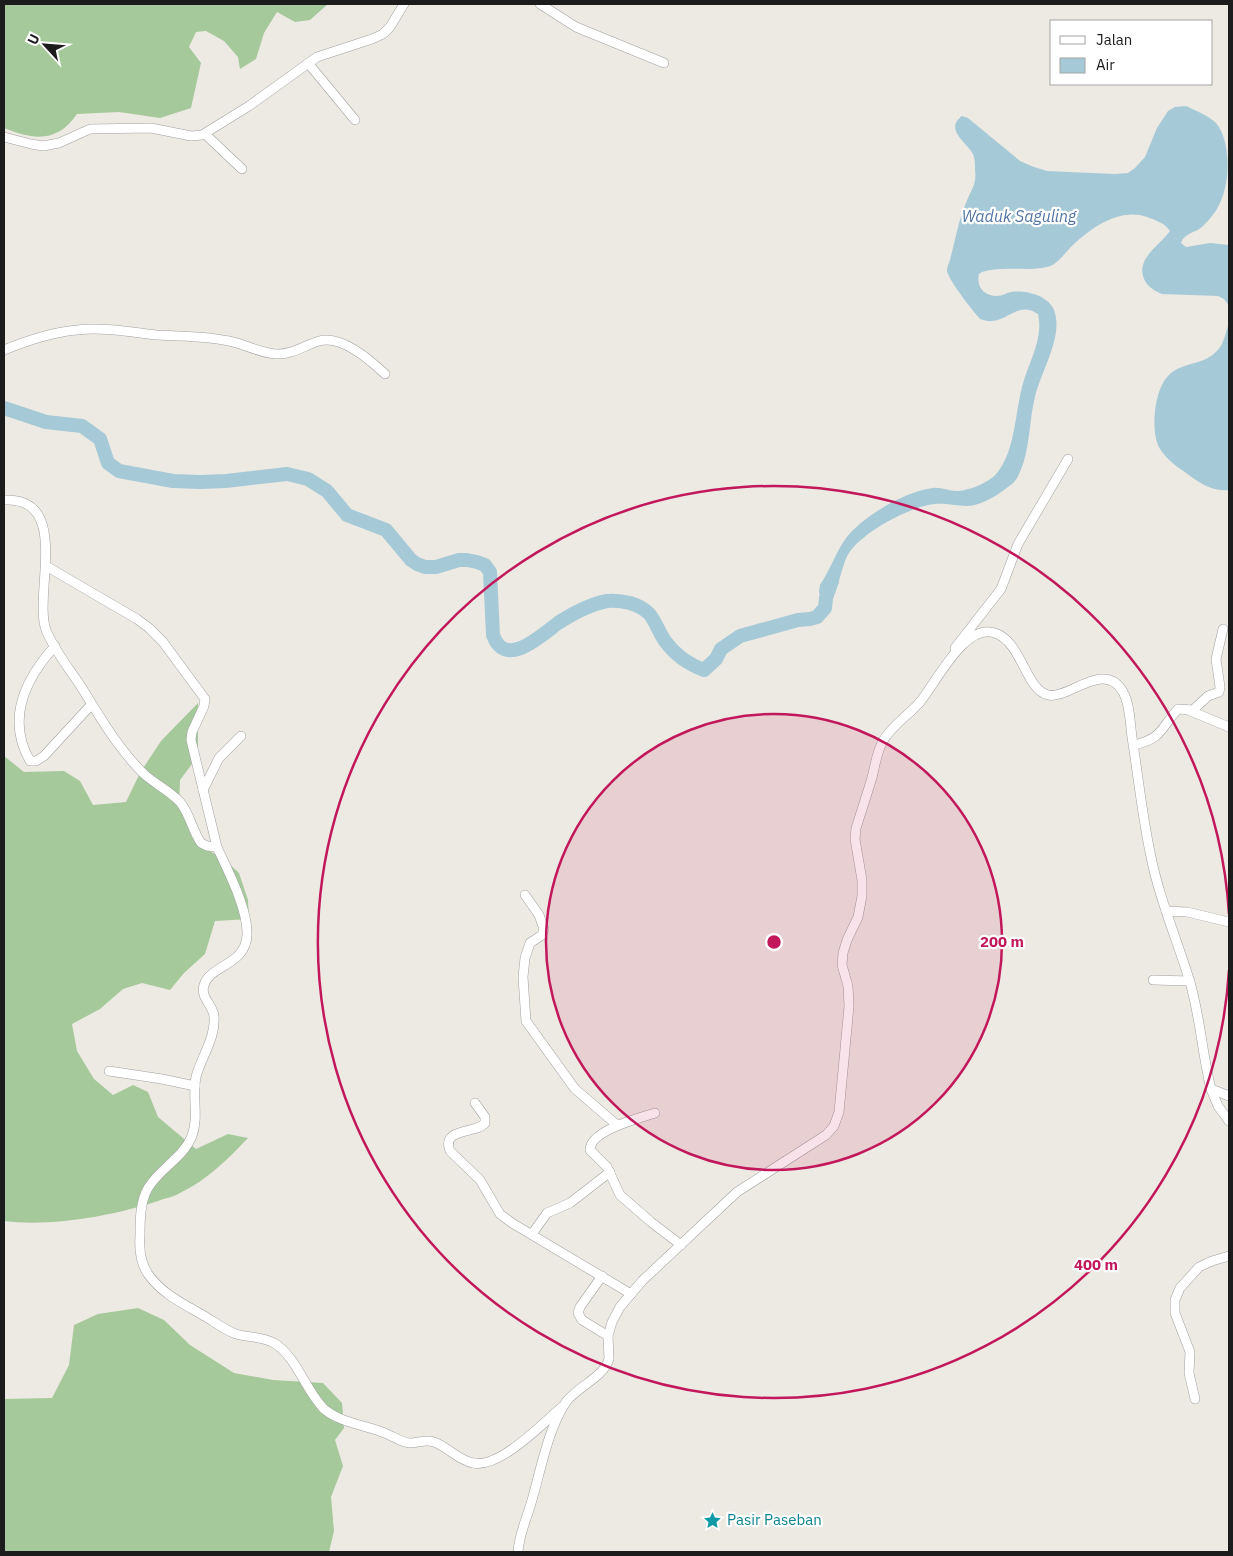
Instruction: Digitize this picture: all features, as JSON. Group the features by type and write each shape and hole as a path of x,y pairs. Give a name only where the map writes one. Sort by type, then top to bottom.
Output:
{"street":[{"path":"4,137 44,146 59,143 90,129 151,128 191,136 206,134 320,55 366,42 383,34 390,28 404,4"},
{"path":"540,4 576,27 664,63"},
{"path":"308,63 355,120"},
{"path":"206,134 242,169"},
{"path":"7,347 62,332 84,330 214,338 230,341 259,351 277,354 291,353 327,340 361,353 384,374"},
{"path":"46,566 149,628 168,648 204,698 205,704 192,732 191,740 217,847 237,892 246,921 247,936 245,945 237,957 209,977 204,985 204,997 212,1008 214,1019 195,1086 195,1121 191,1136 178,1157 149,1187 142,1205 139,1242 141,1260 148,1274 164,1292 179,1303 232,1332 258,1337 275,1343 286,1353 319,1403 336,1417 408,1442 425,1440 436,1443 471,1463 484,1464 502,1457 564,1405 576,1391 606,1366 609,1359 608,1336 612,1322 630,1294 737,1192 826,1134 836,1122 841,1099 849,1006 848,986 842,966 843,953 860,912 862,889 854,839 882,742 919,703 960,641 1001,590 1018,544 1068,460"},
{"path":"4,500 24,503 38,515 43,527 46,566 43,614 46,628 54,646 119,745 144,773 181,804 201,843 217,847"},
{"path":"1134,745 1154,738 1164,730 1178,709 1194,709 1208,696 1219,691 1216,659 1223,629"},
{"path":"949,659 976,635 993,632 1003,637 1012,645 1035,685 1046,694 1051,696 1060,694 1094,680 1112,682 1120,687 1125,696 1134,745 1149,848 1166,911 1190,981 1211,1089 1218,1106 1229,1121"},
{"path":"54,646 40,662 22,700 19,734 30,761 36,762 44,756 92,705"},
{"path":"1188,710 1229,726"},
{"path":"203,790 219,758 241,736"},
{"path":"525,895 539,915 544,929 542,935 530,943 525,958 523,977 526,1021 575,1089 617,1125"},
{"path":"1166,911 1192,913 1229,922"},
{"path":"1153,980 1190,981"},
{"path":"109,1071 162,1078 195,1086"},
{"path":"1211,1089 1229,1096"},
{"path":"475,1103 486,1118 485,1123 477,1129 457,1133 450,1142 449,1149 480,1180 500,1214 630,1294"},
{"path":"655,1113 617,1125 596,1138 590,1147 590,1151 604,1163 620,1195 681,1245"},
{"path":"532,1234 547,1213 570,1204 610,1172"},
{"path":"1195,1399 1188,1373 1190,1352 1175,1313 1175,1300 1180,1288 1199,1267 1212,1260 1229,1256"},
{"path":"602,1276 580,1307 578,1313 579,1317 586,1323 608,1336"},
{"path":"518,1552 523,1527 547,1450 564,1405"}],"green space":[{"path":"4,4 328,4 310,20 295,22 277,12 264,33 256,59 240,69 238,57 224,41 206,31 196,32 189,47 201,63 191,108 160,118 119,112 77,114 61,130 53,134 35,136 25,135 4,128"},
{"path":"198,703 198,756 180,780 179,807 201,846 225,860 239,873 248,900 249,919 215,921 205,954 184,973 170,990 142,983 123,989 100,1009 72,1024 77,1051 94,1079 113,1095 133,1085 148,1092 158,1117 196,1149 228,1134 248,1138 208,1175 178,1194 102,1216 42,1223 4,1221 4,756 24,772 64,771 80,781 93,805 126,802 140,773 161,741"},
{"path":"138,1308 164,1320 190,1345 234,1373 273,1380 323,1383 342,1403 344,1428 335,1440 343,1466 331,1497 334,1531 329,1552 4,1552 4,1399 52,1398 69,1365 74,1325 98,1314"}],"water":[{"name":"Waduk Saguling","path":"1186,106 1206,115 1216,123 1225,143 1228,169 1223,195 1218,207 1202,227 1187,235 1181,243 1186,247 1210,243 1229,245 1229,306 1224,299 1218,296 1162,294 1148,285 1143,276 1142,269 1144,263 1151,252 1170,231 1160,222 1136,215 1115,217 1095,227 1051,266 1031,269 998,269 979,274 980,287 988,294 1001,296 1017,292 1036,295 1051,305 1056,320 1054,342 1035,397 1023,466 1018,477 1007,488 991,499 981,503 971,506 928,505 908,511 886,522 866,536 851,550 833,595 828,598 820,596 820,585 839,549 846,538 863,521 898,499 922,490 936,488 961,491 984,483 997,473 1008,454 1022,387 1039,333 1038,314 1025,309 998,320 980,319 949,276 947,268 963,210 975,179 974,156 956,131 957,121 962,116 968,118 1020,161 1034,167 1047,171 1115,174 1128,173 1135,168 1145,157 1157,128 1168,111 1175,107"},
{"path":"1229,322 1229,490 1222,490 1198,482 1167,458 1157,442 1154,422 1159,391 1163,382 1181,367 1210,357 1216,352 1222,344"}],"waterway":[{"path":"4,408 46,422 82,426 100,439 108,463 119,471 173,481 226,481 287,474 308,479 327,491 347,515 386,530 411,560 417,564 425,567 436,567 459,560 467,560 485,565 490,572 493,635 499,645 506,650 524,647 558,623 588,607 601,602 618,601 638,606 649,613 673,651 687,662 704,670 716,659 721,649 740,636 798,620 817,617 825,608 826,598 832,581"}],"place":[{"name":"Pasir Paseban","path":"713,1520"}]}
